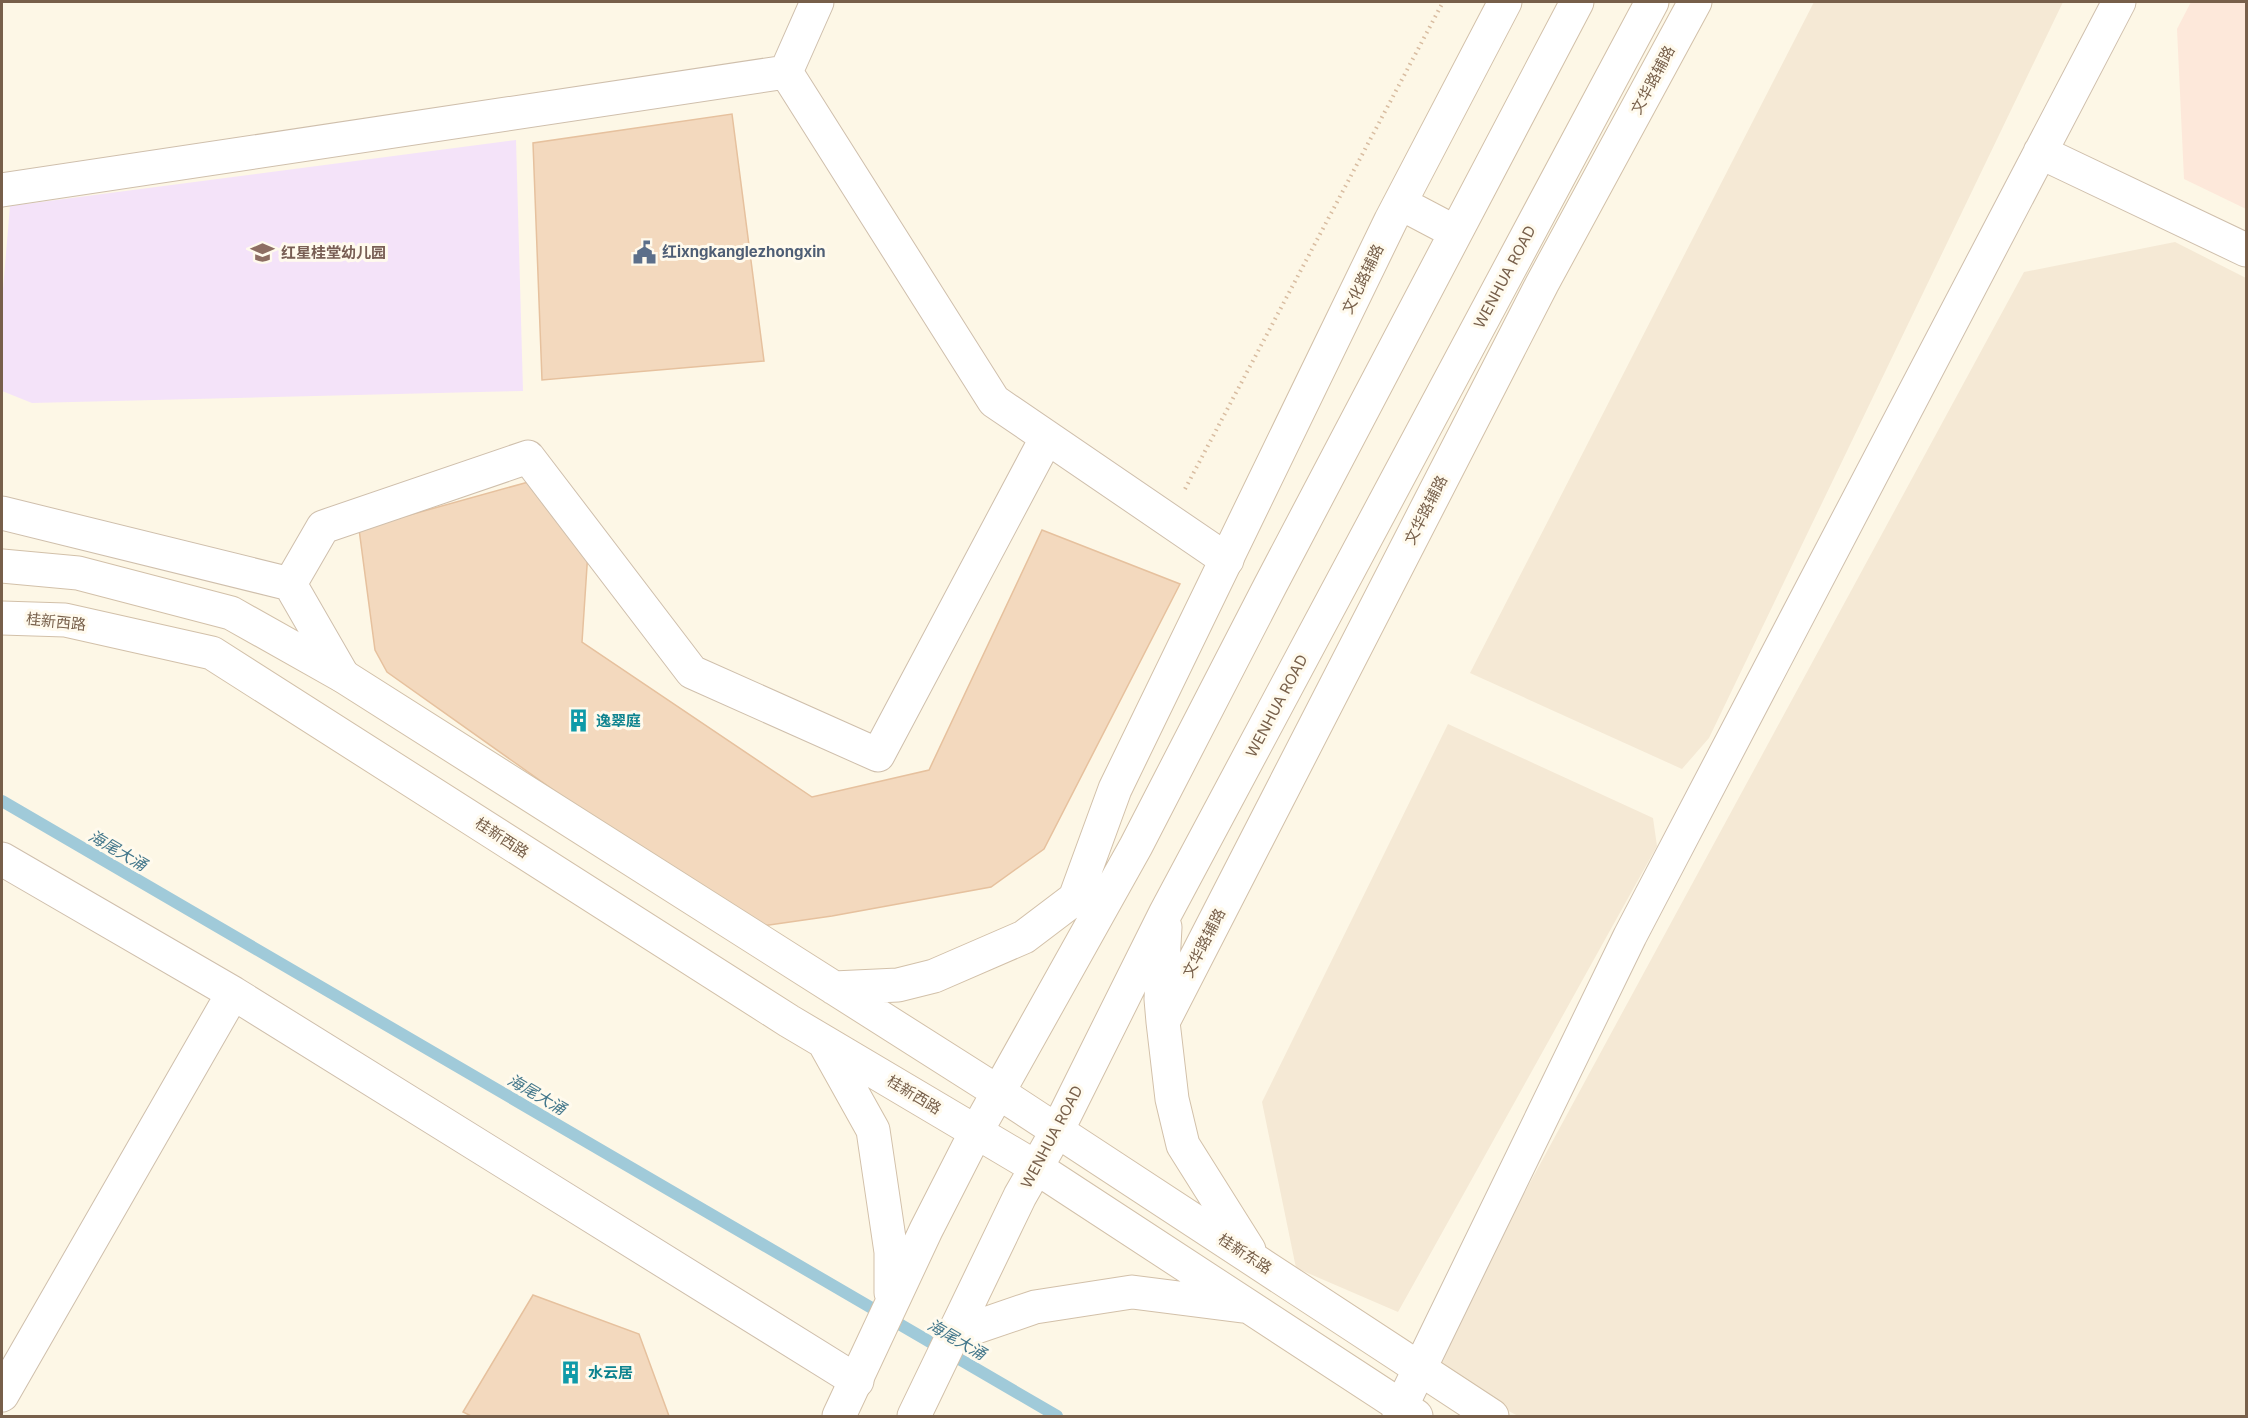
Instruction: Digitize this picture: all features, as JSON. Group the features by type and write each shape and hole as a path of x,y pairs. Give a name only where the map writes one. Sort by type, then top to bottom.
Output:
{"street":[{"path":"786,72 817,2"},
{"name":"文化路辅路","path":"1227,560 1400,203 1505,2"},
{"path":"839,1416 926,1230 976,1132 1136,846 1577,2"},
{"name":"WENHUA ROAD","path":"914,1416 1020,1196 1057,1131 1165,914 1652,2"},
{"name":"文华路辅路","path":"1163,1022 1542,285 1695,2"},
{"path":"976,1132 1037,1168 1250,1307 1405,1413 1420,1369 1630,936 2119,2"},
{"path":"2,190 786,72"},
{"path":"786,72 994,401 1227,560 1115,789 1074,901"},
{"path":"2040,152 2247,250"},
{"path":"1400,203 1455,232"},
{"path":"290,584 323,527 528,457 692,672 878,755 1047,437"},
{"path":"2,513 290,584 343,676"},
{"name":"桂新东路","path":"2,566 78,573 231,613 343,676 998,1092 1492,1416"},
{"name":"桂新西路","path":"2,618 66,620 212,652 825,1042 976,1132"},
{"path":"834,988 898,986 934,976 1024,937 1074,901 1136,846"},
{"path":"2,859 233,993 858,1379"},
{"path":"1165,914 1161,999 1172,1100 1183,1145 1256,1262"},
{"path":"2,1395 233,993"},
{"path":"825,1042 873,1130 891,1252 891,1304"},
{"path":"953,1335 1035,1306 1132,1292 1250,1307"}],"path":[{"path":"1169,519 1443,2"}],"shaded area":[{"path":"1814,2 2063,2 1709,738 1682,769 1470,673"},
{"path":"2191,2 2246,2 2246,209 2184,179 2177,29"},
{"name":"红星桂堂幼儿园","path":"516,140 523,391 32,403 2,391 2,301 10,206"},
{"path":"2175,242 2246,278 2246,1416 1518,1416 1429,1369 2024,272"},
{"path":"1448,724 1653,818 1657,846 1398,1312 1296,1268 1262,1102"}],"building":[{"name":"红ixngkanglezhongxin","path":"732,114 764,361 542,380 533,143"},
{"name":"逸翠庭","path":"539,479 588,551 582,642 812,797 929,770 1042,530 1180,584 1044,849 991,887 832,916 748,928 387,672 375,650 359,529"},
{"name":"水云居","path":"533,1295 639,1334 669,1416 471,1416 463,1412"}],"waterway":[{"name":"海尾大涌","path":"2,801 1057,1416"}],"place":[{"name":"红ixngkanglezhongxin","path":"644,252"},
{"name":"红星桂堂幼儿园","path":"263,253"},
{"name":"逸翠庭","path":"578,721"},
{"name":"水云居","path":"570,1373"}]}
